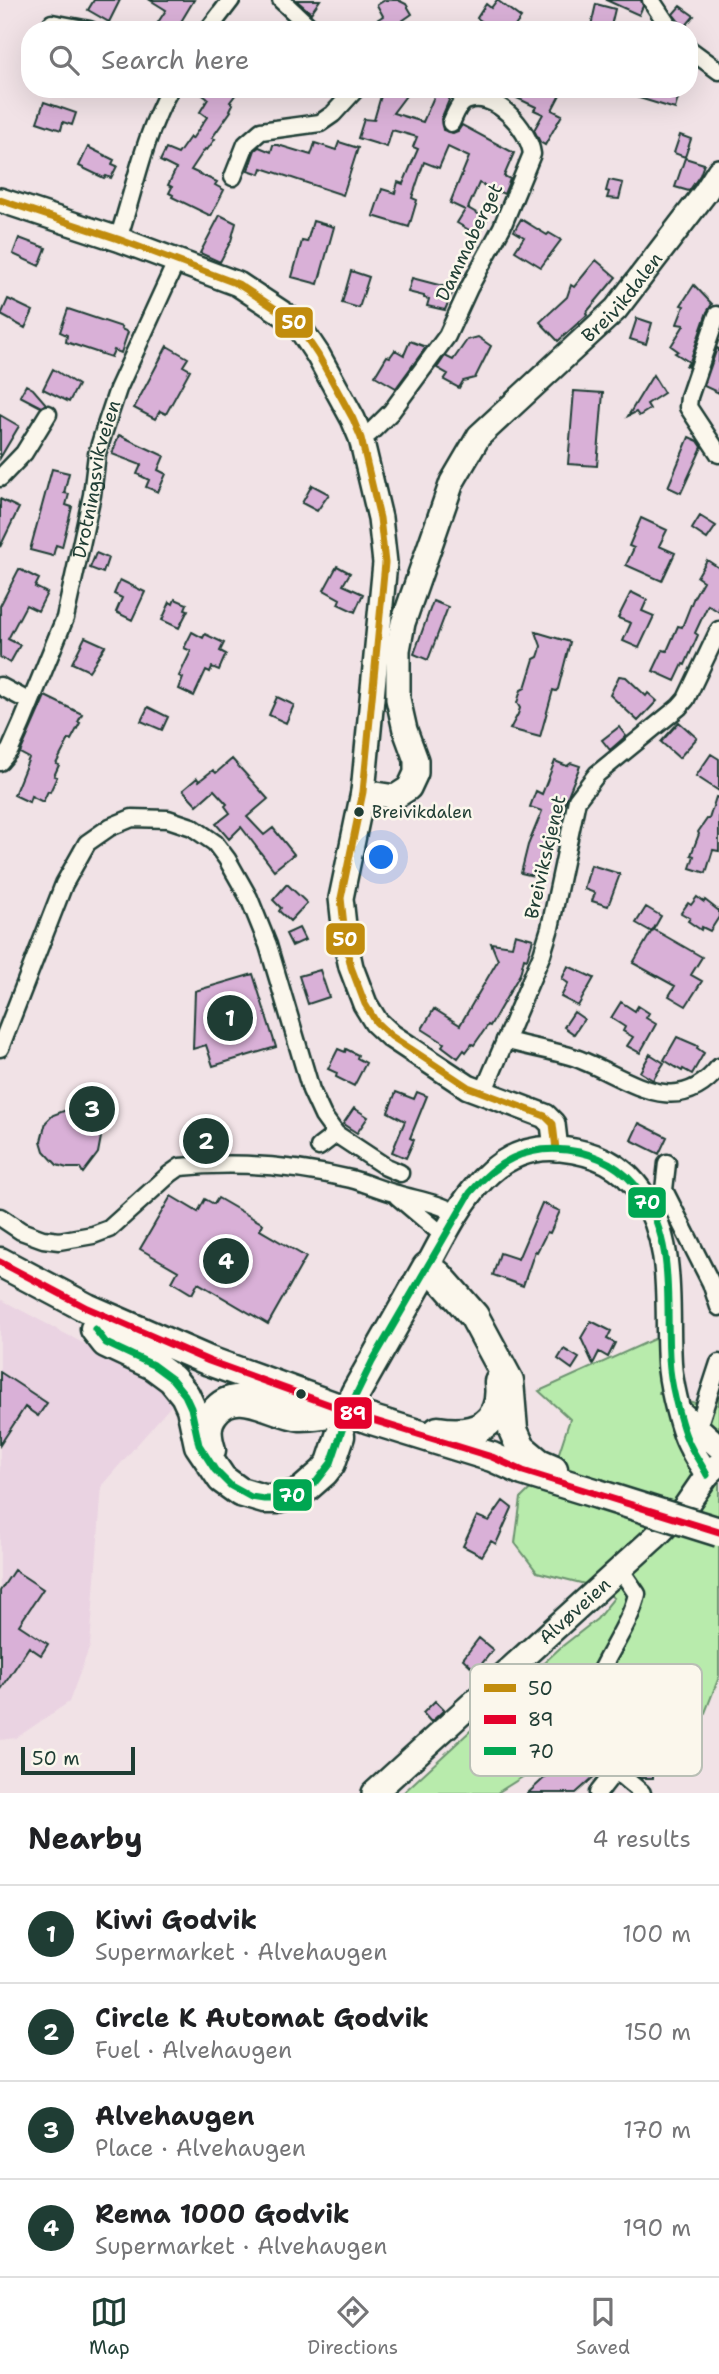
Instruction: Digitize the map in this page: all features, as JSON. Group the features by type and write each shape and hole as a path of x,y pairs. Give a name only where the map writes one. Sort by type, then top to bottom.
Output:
{"highway":[{"path":"0,1262 123,1325 341,1414 491,1467 540,1473 719,1532"},
{"path":"95,1329 106,1343 153,1366 172,1379 185,1395 194,1419 198,1445 215,1470 231,1486 251,1497 277,1499 290,1497 308,1488 331,1463 341,1414 420,1279 490,1347 509,1381 511,1418 516,1439 540,1473"},
{"path":"0,1282 95,1329 216,1379 341,1414"},
{"path":"215,1470 208,1438 211,1417 225,1403 244,1399 300,1416 372,1412 436,1431 465,1433 476,1430 489,1420 497,1408 500,1392 490,1347"}],"main road":[{"name":"Breivikdalen","path":"363,792 395,797 409,788 416,773 416,760 398,699 398,650 404,623 452,482 462,462 478,436 616,309 719,171"},
{"path":"0,200 118,239 238,284 300,328 334,382 361,438 380,518 385,563 363,792 341,910 348,956 365,1003 376,1022 391,1036 425,1060 483,1093 545,1116 553,1124 556,1149"},
{"name":"Alvøveien","path":"420,1279 470,1193 485,1176 503,1162 534,1150 586,1152 609,1161 634,1183 651,1209 663,1240 668,1273 670,1369 674,1393 688,1424 690,1446 713,1470 685,1507 516,1664"},
{"path":"688,1424 719,1447"},
{"name":"Alvøveien","path":"374,1793 470,1706"}],"street":[{"path":"215,21 232,0"},
{"path":"281,0 303,21"},
{"path":"650,0 665,21"},
{"path":"698,56 719,71"},
{"path":"118,239 149,134 166,98"},
{"path":"233,177 246,144 261,131 320,122 333,114 348,98"},
{"name":"Dammaberget","path":"361,438 370,433 391,412 447,336 502,227 532,154 522,129 514,118 493,102 480,98 466,101 451,122"},
{"name":"Drotningsvikveien","path":"0,762 9,750 65,618 92,495 97,454 104,431 118,388 177,260"},
{"path":"717,315 688,407 719,454"},
{"path":"0,478 24,453 48,414"},
{"name":"Breivikskjenet","path":"483,1093 542,954 577,800 597,774 686,699 719,630"},
{"path":"0,686 30,702"},
{"path":"0,1048 64,884 88,843 128,818 168,819 192,827 215,844 243,888 268,946 311,1090 323,1116 336,1134 386,1167 400,1173"},
{"path":"505,1040 573,1057 646,1090 664,1094 692,1090 705,1082 719,1067"},
{"path":"319,1147 336,1134"},
{"path":"667,1163 664,1190 719,1307"},
{"path":"0,1217 21,1231 43,1239 59,1241 93,1236 108,1229 180,1167 258,1165 296,1168 353,1180 433,1203 457,1214"},
{"path":"393,1193 444,1236"},
{"path":"688,1424 705,1410 719,1363"},
{"name":"Alvøveien","path":"606,1664 634,1610 637,1594 620,1569"},
{"path":"598,1793 611,1776"},
{"name":"Alvøveien","path":"623,1776 642,1793"}],"shaded area":[{"path":"0,1299 94,1349 163,1381 176,1400 102,1485 90,1646 69,1702 16,1738 0,1740"}],"green space":[{"path":"654,1339 670,1344 659,1393 706,1406 719,1397 719,1677 702,1720 702,1664 543,1664 597,1619 614,1598 597,1587 537,1572 515,1543 521,1498 555,1465 570,1419 539,1391"},
{"path":"470,1731 470,1776 524,1776 497,1793 403,1793"}],"building":[{"path":"94,0 120,0 110,21 88,10"},
{"path":"150,0 194,0 181,21 159,21 166,10"},
{"path":"296,0 320,0 311,13"},
{"path":"385,0 398,0 406,4 412,14 402,21 375,21 383,16 377,5"},
{"path":"497,0 521,18 519,21 481,21 477,18 486,4 491,8"},
{"path":"606,0 641,0 643,6 639,15"},
{"path":"596,4 615,9 612,21 592,21"},
{"path":"680,6 694,16 690,21 678,21 673,14"},
{"path":"233,98 230,102 233,104 231,111 212,138 215,139 191,170 217,182 215,185 224,190 211,216 172,197 169,193 172,187 168,185 176,169 160,161 166,149 178,154 190,137 192,139 207,117 200,112 208,99"},
{"path":"380,98 404,98 393,113 423,122 433,98 450,98 441,119 443,130 453,133 462,125 514,153 504,176 510,179 504,194 479,183 468,208 487,219 478,235 457,223 465,210 450,203 469,157 448,147 439,168 424,162 412,198 417,200 409,227 373,216 382,189 395,193 398,182 403,184 418,149 413,147 417,137 392,130 387,147 358,138 364,119 374,120"},
{"path":"517,98 558,98 552,110 562,115 545,145 540,142 534,130 543,114 534,110 536,107"},
{"path":"639,98 678,98 675,109"},
{"path":"44,102 76,113 72,125 63,122 61,130 37,122"},
{"path":"680,135 691,139 685,157 674,153"},
{"path":"339,142 358,148 343,195 262,168 260,174 248,170 255,150 259,147 271,152 273,145 278,145 311,155 315,143 336,150"},
{"path":"88,147 114,160 112,164 117,166 111,178 104,178 79,166"},
{"path":"685,158 704,164 689,191 675,187"},
{"path":"609,180 623,183 619,199 607,198"},
{"path":"220,215 236,223 231,241 220,262 200,253"},
{"path":"521,219 561,240 541,267 515,251 524,237 514,231"},
{"path":"313,221 334,227 318,284 292,277 302,241 307,242"},
{"path":"19,238 46,248 39,266 13,254"},
{"path":"596,260 616,277 587,315 558,341 540,322 567,297 571,285 574,287"},
{"path":"351,271 369,277 359,308 342,303"},
{"path":"412,278 454,289 445,310 427,306 429,299 408,292"},
{"path":"694,285 712,304 688,367 686,366 689,362 675,353 678,351 671,346 684,325 677,324 684,306 681,305"},
{"path":"8,299 33,311 25,328 1,315"},
{"path":"68,309 122,327 121,329 128,332 121,353 114,350 111,357 66,342 67,335 60,332"},
{"path":"637,318 652,323 646,344 630,339"},
{"path":"478,337 491,346 475,378 463,381 459,388 444,380 448,374 437,368 445,356 453,360 467,340"},
{"path":"410,341 426,347 396,388 375,376 387,356 390,357 395,350 404,355"},
{"path":"167,346 188,358 183,366 190,370 166,414 160,411 155,419 134,408"},
{"path":"717,348 719,349 719,393 704,386"},
{"path":"53,369 78,385 69,402 43,389"},
{"path":"653,375 664,393 647,404 650,409 639,416 636,412 628,416"},
{"path":"26,385 46,404 41,407 20,396"},
{"path":"574,391 603,393 597,466 568,464"},
{"path":"0,415 19,426 0,458"},
{"path":"119,435 164,456 158,470 166,474 158,492 146,487 149,480 137,474 141,465 112,454"},
{"path":"689,437 698,441 702,447 681,493 668,487"},
{"path":"52,469 69,473 64,493 69,494 66,505 72,507 62,547 56,545 53,556 30,550"},
{"path":"312,485 329,494 317,511 302,503"},
{"path":"0,499 19,508 0,547"},
{"path":"700,516 716,526 707,539 692,529"},
{"path":"641,518 667,530 659,546 675,553 662,581 626,565 634,548 629,546"},
{"path":"96,553 108,558 103,573 90,568"},
{"path":"707,560 719,568 719,612 708,605 695,633 698,635 685,665 683,664 675,681 653,671 663,650 667,651 678,626 682,627 703,581 697,577"},
{"path":"337,566 350,573 343,585 363,594 355,612 338,604 340,599 324,590"},
{"path":"19,569 39,579 35,587 47,593 38,611 26,605 8,639 20,645 10,663 0,657 0,606"},
{"path":"120,580 145,592 132,620 116,612 122,598 114,594"},
{"path":"631,592 647,600 642,611 654,616 639,648 623,641 631,623 618,618"},
{"path":"175,599 187,604 185,609 188,610 179,628 162,620 170,602 173,604"},
{"path":"433,601 448,607 428,660 414,654"},
{"path":"192,632 203,638 205,634 224,643 220,651 226,654 219,670 212,667 210,672 206,670 194,696 179,689 183,678 179,676 191,651 184,648"},
{"path":"536,632 570,642 558,689 553,690 540,737 510,729 520,708 517,703 521,690 525,688 534,659 540,651"},
{"path":"85,637 105,646 89,671 72,663"},
{"path":"619,676 626,677 646,696 648,693 657,701 638,721 610,695"},
{"path":"45,696 82,714 78,722 80,723 56,764 59,765 54,776 57,777 50,792 48,791 43,802 31,796 29,802 14,795 29,758 20,753"},
{"path":"277,697 294,705 286,723 269,715"},
{"path":"148,707 168,717 162,730 141,721"},
{"path":"679,722 697,738 679,758 661,742"},
{"path":"619,727 626,736 610,750 602,740"},
{"path":"711,754 719,759 719,791 696,776"},
{"path":"232,759 268,799 247,817 264,835 273,828 294,854 274,870 241,827 229,839 216,824 230,813 225,806 227,804 214,790 197,805 183,790 197,778 199,781 213,770 216,773"},
{"path":"555,761 567,766 571,763 580,766 548,844 538,877 521,873 528,845 542,811 530,807 536,791 542,794"},
{"path":"716,797 719,798 719,851 713,850 706,873 690,868 694,856 691,855 698,832 709,819"},
{"path":"591,865 620,874 608,906 592,901 595,893 584,889"},
{"path":"287,884 307,903 290,921 279,911 281,908 273,900"},
{"path":"697,897 719,911 719,917 710,931 702,927 701,930 681,913 688,903 691,905"},
{"path":"646,907 661,916 652,932 636,923"},
{"path":"299,928 305,940 292,946 286,934"},
{"path":"653,929 702,957 691,975 702,981 686,1006 669,996 675,986 633,963"},
{"path":"515,934 533,939 527,959 524,958 520,974 490,1026 488,1025 474,1045 466,1052 464,1050 458,1058 442,1046 444,1043 422,1029 434,1009 460,1025 498,960 491,943 512,946"},
{"path":"568,966 594,978 578,1006 561,997 568,983 562,979"},
{"path":"320,970 329,997 308,1004 299,976"},
{"path":"253,974 276,1047 213,1066 206,1045 193,1049 195,991"},
{"path":"621,1002 635,1011 638,1006 649,1013 646,1018 656,1024 640,1053 627,1046 633,1037 623,1031 625,1027 611,1018"},
{"path":"574,1012 584,1019 574,1034 564,1027"},
{"path":"677,1037 698,1046 704,1053 692,1074 664,1060"},
{"path":"338,1049 345,1052 346,1049 358,1055 357,1058 366,1063 354,1086 336,1077 337,1073 328,1069"},
{"path":"650,1054 664,1063 653,1080 640,1072"},
{"path":"396,1092 414,1099 417,1092 427,1096 410,1138 414,1140 406,1158 392,1152 405,1121 388,1112"},
{"path":"354,1108 368,1117 357,1133 343,1124"},
{"path":"69,1109 85,1112 100,1129 98,1153 83,1173 80,1168 57,1165 44,1151 41,1141 46,1122 53,1115"},
{"path":"639,1123 667,1137 659,1154 631,1140"},
{"path":"195,1132 213,1132 213,1149 195,1149"},
{"path":"171,1196 198,1212 205,1199 214,1204 218,1198 263,1224 260,1230 306,1257 268,1324 198,1283 192,1294 172,1282 178,1271 140,1249"},
{"path":"542,1203 560,1211 550,1233 547,1232 537,1252 535,1251 523,1286 493,1275 500,1253 518,1259"},
{"path":"591,1321 611,1331 607,1339 615,1343 608,1357 599,1352 593,1364 581,1338"},
{"path":"564,1349 579,1358 572,1369 558,1359"},
{"path":"0,1372 47,1403 38,1416 25,1407 0,1445"},
{"path":"503,1501 512,1508 496,1544 491,1541 482,1556 463,1546 477,1516 489,1521"},
{"path":"14,1570 43,1589 19,1625 48,1644 41,1655 29,1647 0,1691 0,1591"},
{"path":"479,1638 493,1650 482,1664 470,1665 463,1659"},
{"path":"435,1701 444,1710 431,1722 423,1713"},
{"path":"547,1776 595,1776 576,1793 528,1793"}],"transit line":[{"name":"50","path":"0,200 118,239 238,284 288,317 300,328 318,355 361,438 380,518 385,563 363,792 341,898 351,967 365,1004 376,1022 391,1036 468,1087 545,1116 553,1124 556,1149"},
{"name":"70","path":"95,1329 106,1343 153,1365 172,1379 185,1395 191,1408 199,1445 215,1470 231,1486 251,1497 264,1499 277,1499 300,1493 317,1481 331,1463 350,1407 372,1362 470,1193 490,1172 525,1153 552,1149 579,1152 609,1163 627,1176 642,1194 653,1214 665,1257 673,1388 688,1440 707,1475"},
{"name":"89","path":"0,1262 87,1308 209,1361 369,1419 492,1457 523,1471 719,1532"}],"place":[{"name":"Breivikdalen","path":"359,812"},
{"name":"Kiwi Godvik","path":"230,1018"},
{"name":"Alvehaugen","path":"92,1109"},
{"name":"Circle K Automat Godvik","path":"206,1141"},
{"name":"Rema 1000 Godvik","path":"226,1261"}]}
